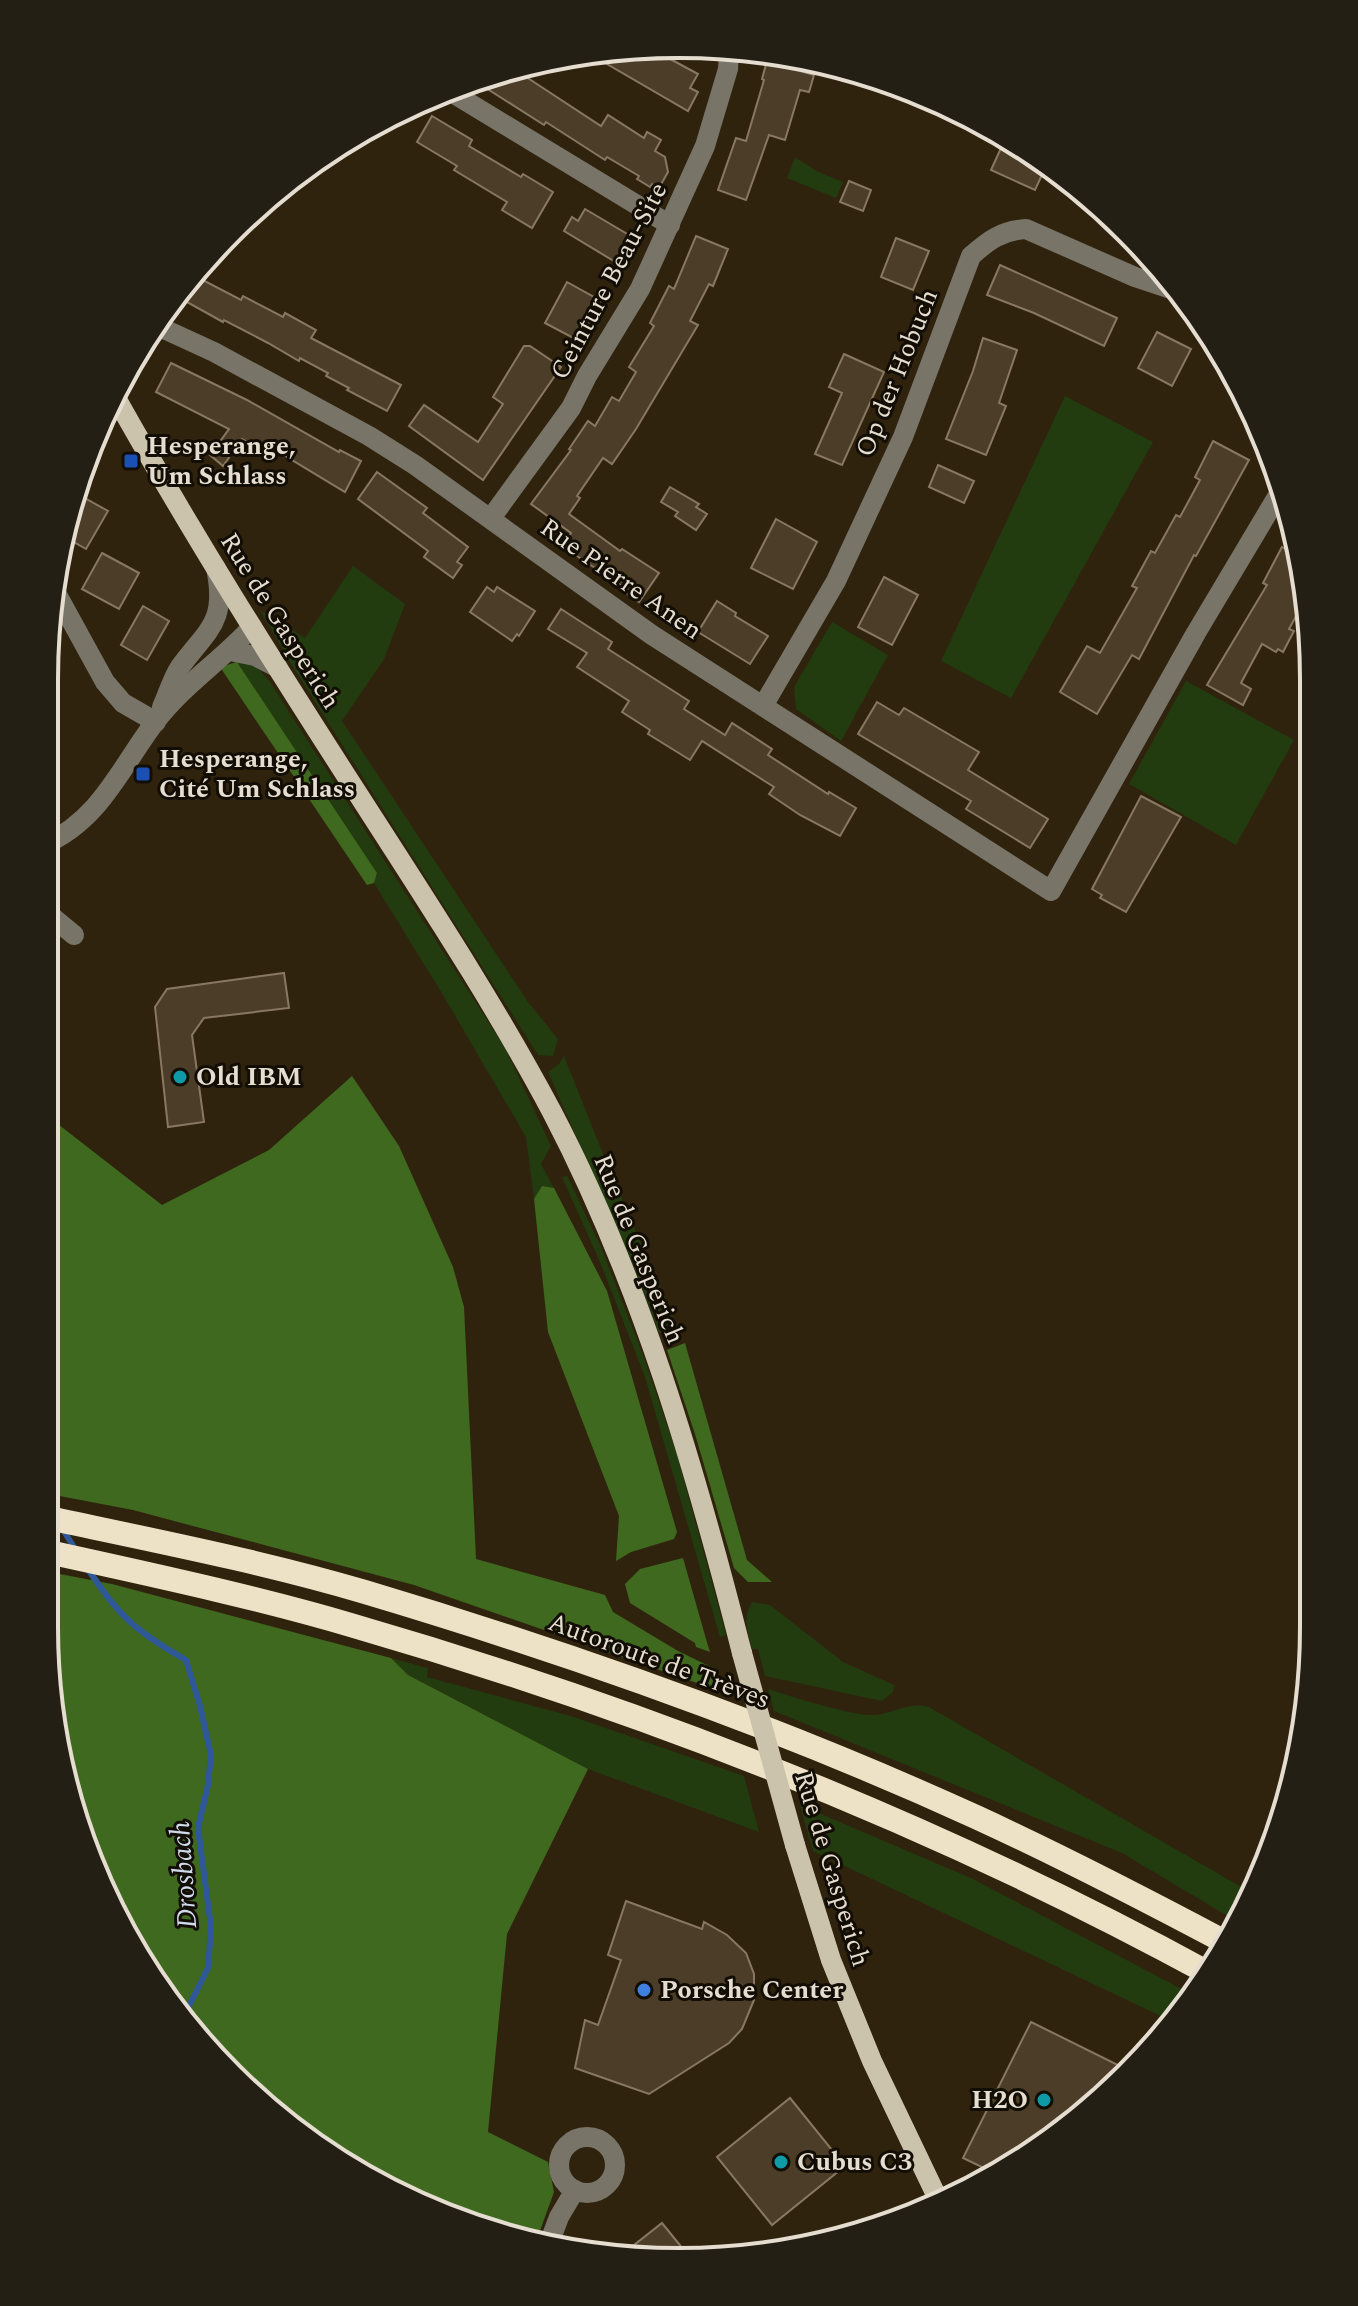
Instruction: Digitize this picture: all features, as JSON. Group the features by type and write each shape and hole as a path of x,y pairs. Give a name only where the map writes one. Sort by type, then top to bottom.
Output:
{"highway":[{"name":"Autoroute de Trèves","path":"58,1520 364,1592 615,1672 808,1745 976,1817 1217,1938"},
{"path":"58,1554 354,1626 605,1705 799,1778 1043,1888 1198,1968"}],"main road":[{"name":"Rue de Gasperich","path":"121,406 252,627 479,983 552,1112 573,1156 622,1266 689,1455 795,1845 837,1974 872,2061 935,2193"}],"street":[{"name":"Ceinture Beau-Site","path":"491,518 571,408 640,289 705,146 722,96 729,60"},
{"path":"461,98 670,225"},
{"name":"Op der Hobuch","path":"763,706 836,581 896,451 971,256 993,236 1008,230 1026,229 1158,285"},
{"name":"Rue Pierre Anen","path":"166,330 214,352 369,436 415,465 652,635 1051,891 1196,633 1274,502"},
{"path":"156,722 178,670 214,626 220,588 216,567"},
{"path":"62,604 105,682 123,703 156,722"},
{"path":"214,626 252,627"},
{"path":"58,838 86,819 156,722 205,668 230,651 252,627"},
{"path":"230,651 255,656 278,668"},
{"path":"58,922 74,935"},
{"path":"552,2235 575,2190"}],"green space":[{"path":"795,157 816,171 843,182 836,198 787,178"},
{"path":"1065,396 1153,442 1011,698 941,661"},
{"path":"353,566 405,604 384,659 342,721 528,1002 558,1039 553,1056 538,1055 260,610 305,638"},
{"path":"832,622 888,655 841,741 796,709 794,687"},
{"path":"237,662 254,663 270,682 505,1048 551,1146 541,1164 554,1188 542,1186 534,1199 526,1137 374,883 377,873"},
{"path":"237,662 377,873 374,883 367,885 220,667"},
{"path":"1186,681 1294,740 1236,845 1129,784"},
{"path":"564,1056 680,1333 659,1333 643,1289 548,1072"},
{"path":"352,1076 399,1146 453,1267 464,1307 476,1559 605,1595 613,1612 713,1668 720,1691 414,1585 133,1510 58,1496 58,1124 162,1205 269,1150"},
{"path":"567,1176 601,1247 643,1355 677,1454 726,1635 720,1637 645,1377 600,1262 562,1177"},
{"path":"542,1186 554,1188 607,1291 677,1532 674,1539 631,1552 616,1561 619,1516 548,1332 534,1199"},
{"path":"685,1343 747,1560 772,1582 748,1582 734,1568 667,1350"},
{"path":"683,1558 710,1652 696,1647 695,1643 630,1603 625,1584 640,1569"},
{"path":"58,1574 112,1584 391,1658 408,1675 588,1769 507,1934 488,2132 548,2162 554,2192 540,2232 479,2215 404,2184 368,2165 301,2120 240,2066 186,2005 141,1938 122,1902 105,1865 79,1788 63,1708 59,1668"},
{"path":"752,1602 770,1605 843,1662 894,1685 893,1692 882,1701 765,1676 758,1649 752,1649 748,1631 747,1613"},
{"path":"391,1658 428,1668 427,1677 574,1717 744,1776 759,1832 588,1769 408,1675"},
{"path":"768,1689 864,1714 881,1714 914,1706 929,1707 1243,1888 1228,1916 1122,1853 774,1711"},
{"path":"800,1805 973,1879 1183,1990 1162,2017 813,1851"}],"building":[{"path":"669,58 698,74 690,88 698,92 688,111 604,62"},
{"path":"766,64 814,75 809,92 800,90 785,140 769,135 746,200 718,190 736,138 746,141"},
{"path":"526,77 601,126 608,115 644,138 647,132 661,140 655,151 665,157 668,172 659,188 652,184 650,187 637,179 639,176 607,157 605,160 546,122 544,125 487,89"},
{"path":"432,116 472,140 469,146 553,192 532,228 502,210 507,202 454,170 457,166 417,142"},
{"path":"1001,148 1042,175 1035,190 991,170"},
{"path":"849,181 871,190 863,211 840,202"},
{"path":"585,209 634,238 629,246 633,249 622,266 564,231 572,217 578,221"},
{"path":"696,236 728,249 713,286 709,284 690,321 698,325 636,429 612,464 603,458 577,496 580,498 569,514 620,551 622,549 659,573 639,602 626,593 628,590 562,546 571,533 531,504 571,450 588,421 595,426 612,397 619,401 636,372 629,367 654,326 650,323 669,286 674,289"},
{"path":"896,238 929,251 913,290 881,277"},
{"path":"1000,265 1117,318 1104,346 987,295"},
{"path":"203,280 283,317 285,313 316,330 311,338 401,385 387,411 347,390 349,388 326,376 328,373 186,301"},
{"path":"567,282 601,301 579,341 545,323"},
{"path":"1157,332 1191,349 1172,386 1138,368"},
{"path":"983,338 1017,350 999,403 1006,406 986,455 946,439"},
{"path":"524,346 530,346 561,367 483,480 409,426 424,405 478,442 503,404 493,397"},
{"path":"844,354 884,372 842,465 815,454 842,393 829,387"},
{"path":"171,363 361,461 345,492 267,445 264,451 242,439 223,466 210,455 229,429 156,392"},
{"path":"1213,441 1249,460 1139,659 1132,655 1097,714 1060,692 1087,646 1100,653 1137,588 1132,586 1151,551 1155,553 1176,515 1180,517 1200,480 1195,477"},
{"path":"938,465 974,481 964,503 929,487"},
{"path":"377,472 427,508 423,513 468,547 457,562 462,565 453,578 424,557 428,551 358,499"},
{"path":"670,487 699,504 696,507 707,514 696,530 675,516 678,512 661,502"},
{"path":"85,498 108,511 86,549 74,542"},
{"path":"776,519 817,542 793,589 751,568"},
{"path":"1282,547 1286,549 1297,615 1289,629 1294,631 1283,652 1278,649 1276,652 1262,644 1241,683 1251,689 1243,705 1207,685 1267,585 1263,583"},
{"path":"102,553 139,573 119,609 82,589"},
{"path":"884,577 918,595 892,645 858,627"},
{"path":"487,587 494,592 497,587 535,611 519,636 517,634 512,641 470,612"},
{"path":"717,601 768,636 750,664 698,632"},
{"path":"143,606 169,621 147,660 121,645"},
{"path":"561,609 612,642 608,649 689,701 684,709 725,735 732,723 772,749 768,755 828,794 856,808 840,836 769,794 774,787 702,741 690,760 648,734 650,730 622,712 629,701 577,667 587,653 548,629"},
{"path":"877,702 899,715 904,708 979,752 968,770 1048,819 1030,848 966,809 971,801 858,734"},
{"path":"1141,796 1181,817 1126,912 1100,898 1102,895 1092,889"},
{"name":"Old IBM","path":"284,973 289,1008 204,1018 192,1035 204,1122 168,1127 155,1007 167,989"},
{"path":"626,1901 702,1929 704,1922 727,1935 746,1953 754,1974 754,2000 742,2029 729,2043 649,2094 575,2068 585,2020 598,2025 621,1960 608,1955"},
{"name":"H2O","path":"1031,2022 1119,2065 1057,2120 990,2165 984,2168 963,2158"},
{"name":"Cubus C3","path":"790,2098 845,2166 772,2225 717,2157"},
{"path":"662,2223 682,2248 638,2247 632,2246"}],"waterway":[{"name":"Drosbach","path":"62,1528 75,1549"},
{"name":"Drosbach","path":"88,1569 130,1622 186,1660 200,1706 211,1755 198,1828 211,1927 208,1968 188,2008"}],"place":[{"name":"Hesperange, Um Schlass","path":"131,461"},
{"name":"Hesperange, Cité Um Schlass","path":"143,774"},
{"name":"Old IBM","path":"180,1077"},
{"name":"Porsche Center","path":"644,1990"},
{"name":"H2O","path":"1044,2100"},
{"name":"Cubus C3","path":"781,2162"}]}
